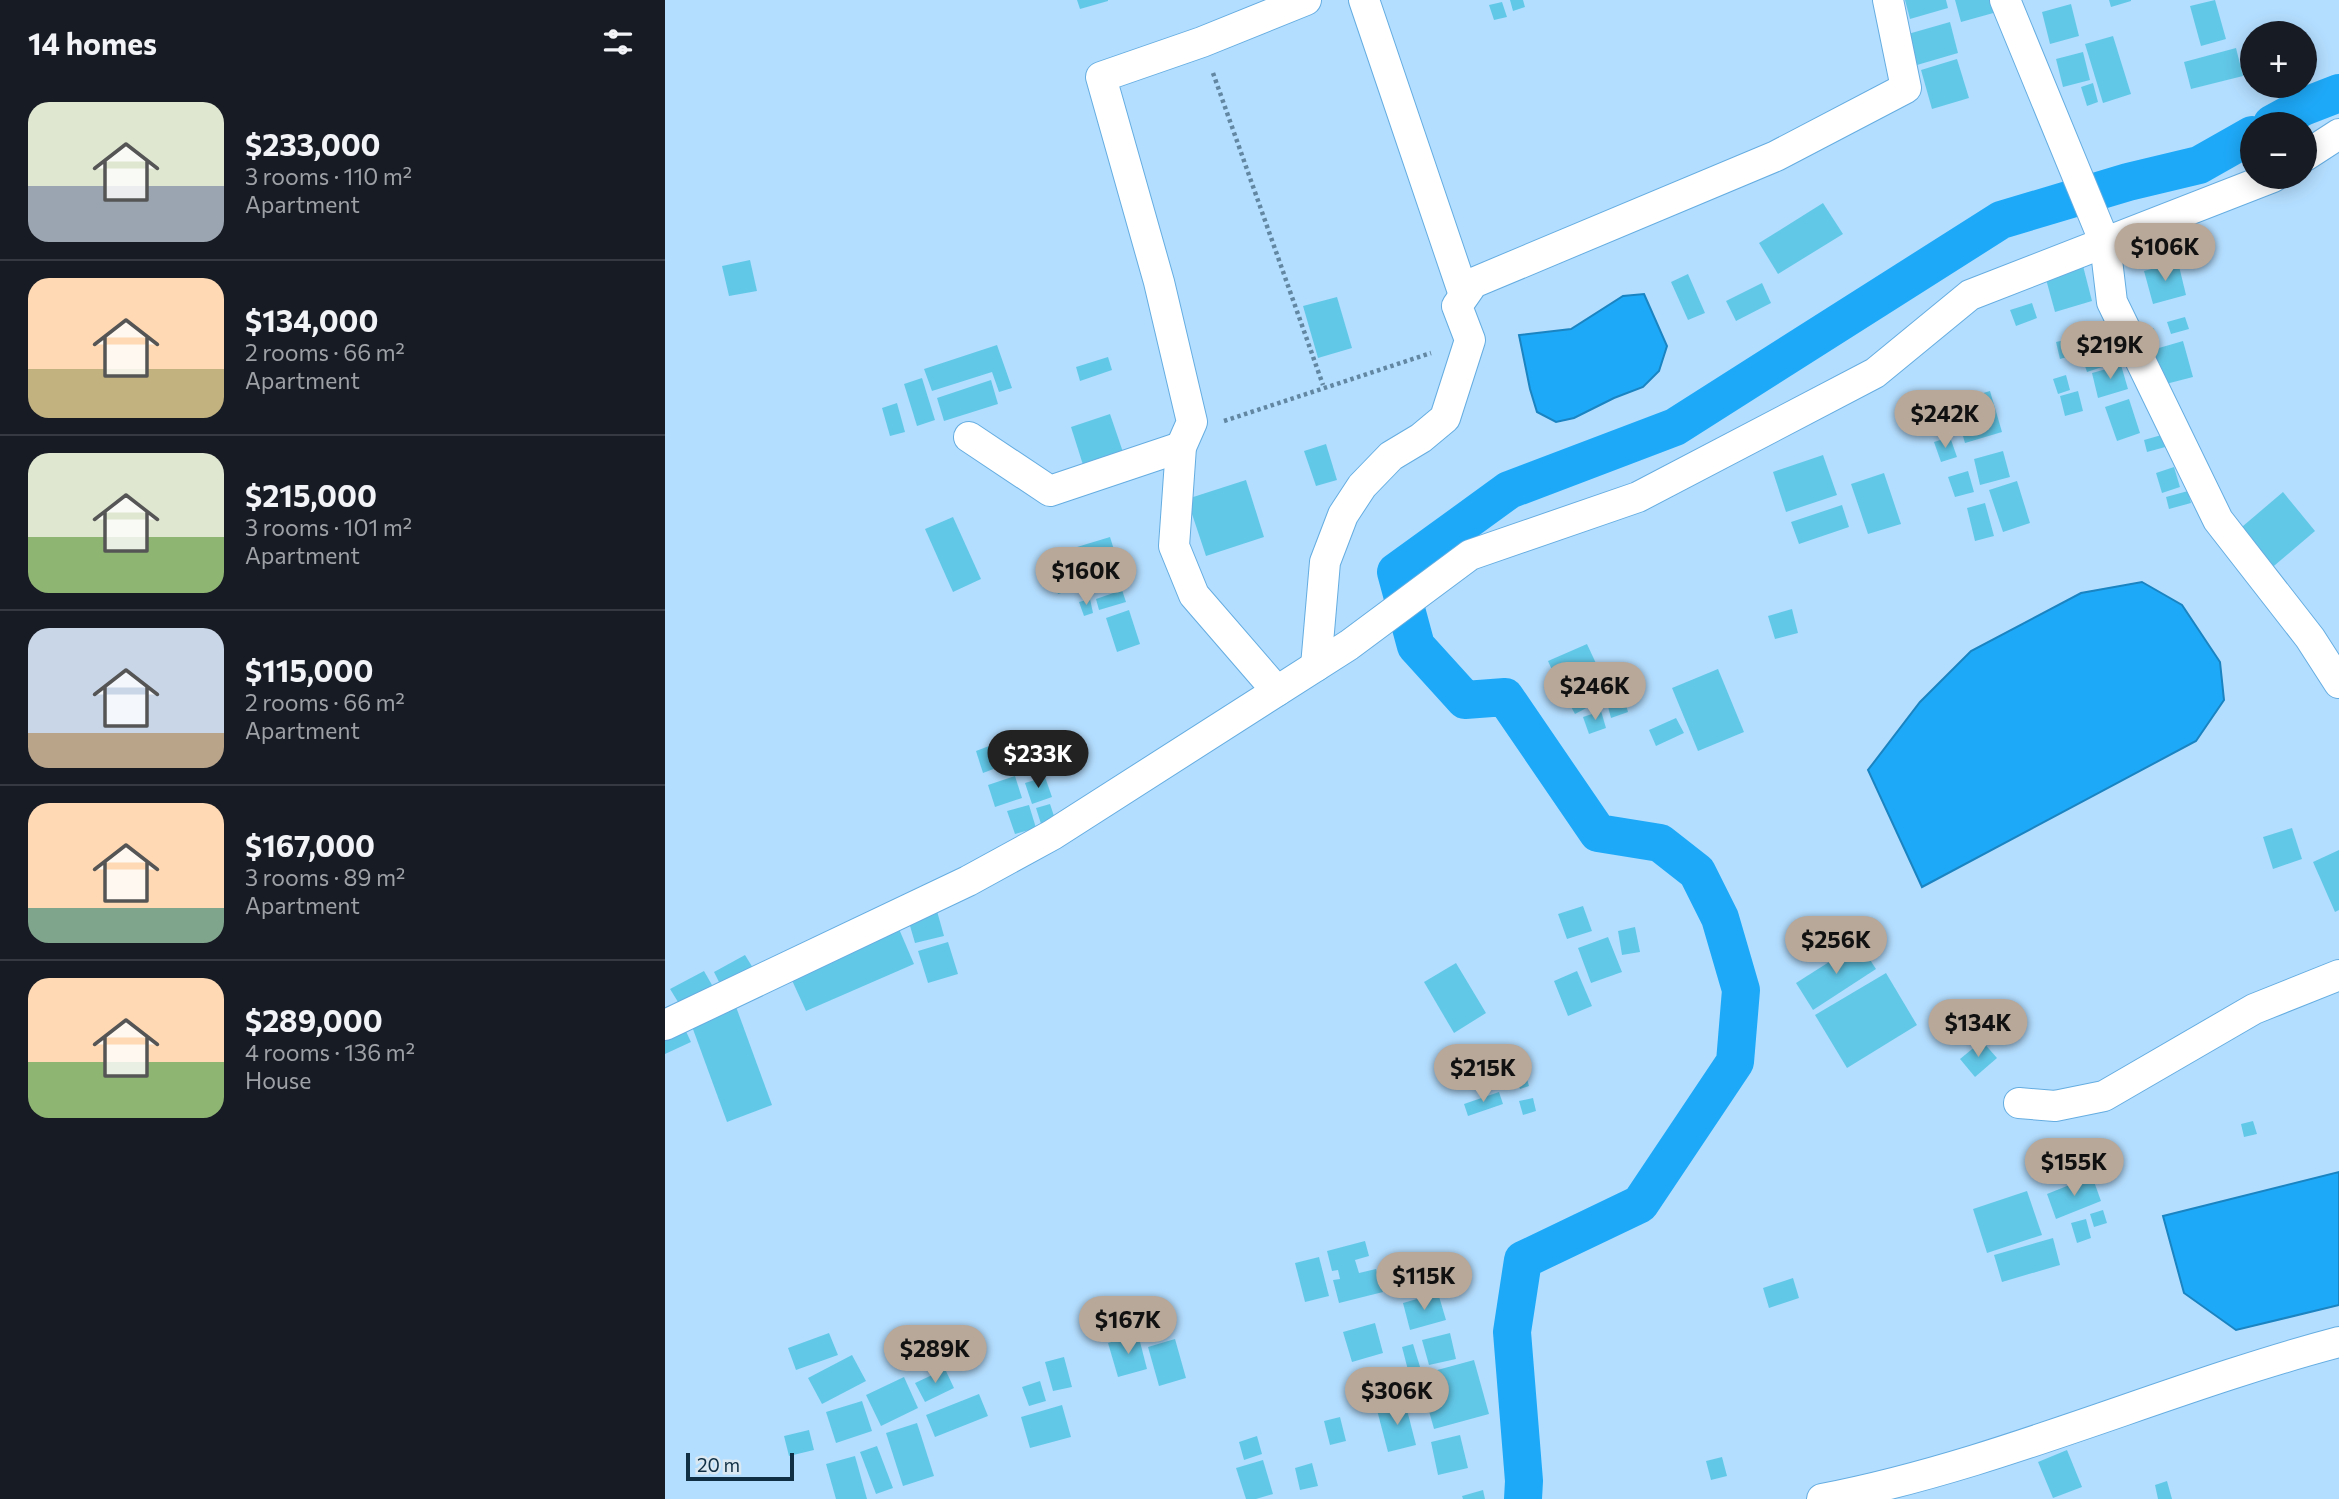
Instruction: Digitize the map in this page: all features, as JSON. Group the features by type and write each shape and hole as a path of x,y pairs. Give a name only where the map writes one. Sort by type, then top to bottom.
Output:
{"street":[{"path":"1277,691 1194,595 1174,547 1181,447 1192,422 1159,282 1101,77 1202,42 1306,0"},
{"path":"1364,0 1464,295"},
{"path":"1316,666 1325,562 1343,515 1362,486 1391,456 1421,438 1445,418 1470,340 1457,306 1473,283 1776,156 1906,88 1888,0"},
{"path":"2005,0 2105,243 2112,302 2218,520 2310,638 2339,683"},
{"path":"2317,148 2339,134"},
{"path":"665,1025 980,874 1052,835 1349,645 1469,555 1638,497 1875,373 1970,295 2242,189"},
{"path":"969,437 1050,491 1181,447"},
{"path":"2019,1103 2055,1106 2104,1096 2254,1009 2339,975"},
{"path":"1822,1499 1881,1488 2063,1431 2279,1358 2339,1342"}],"path":[{"path":"1210,65 1323,385"},
{"path":"1222,421 1470,340"}],"water":[{"path":"1644,294 1667,346 1659,371 1643,387 1574,418 1556,422 1537,412 1519,335 1571,329 1623,296"},
{"path":"2142,582 2182,605 2220,662 2224,700 2196,741 1922,887 1868,770 1920,702 1971,651 2081,593"},
{"path":"2339,1172 2339,1305 2236,1330 2184,1293 2163,1216"}],"building":[{"path":"1077,0 1108,0 1108,1 1080,9"},
{"path":"1510,0 1523,0 1525,7 1513,11"},
{"path":"1905,0 1946,0 1948,8 1910,19"},
{"path":"1955,0 1994,0 1997,12 1961,22"},
{"path":"2109,0 2131,0 2131,1 2111,7"},
{"path":"2215,0 2226,39 2201,46 2190,6"},
{"path":"1502,2 1507,17 1494,20 1489,5"},
{"path":"2071,4 2079,36 2050,44 2042,12"},
{"path":"1950,22 1958,53 1917,65 1908,34"},
{"path":"2113,36 2131,94 2103,103 2085,44"},
{"path":"2236,48 2240,77 2191,89 2184,62"},
{"path":"2083,52 2090,80 2063,87 2056,59"},
{"path":"1957,59 1969,98 1932,109 1921,70"},
{"path":"2093,83 2098,102 2087,106 2081,87"},
{"path":"1823,203 1843,234 1778,274 1759,243"},
{"path":"750,260 757,291 729,296 722,266"},
{"path":"2082,262 2092,301 2055,312 2044,272"},
{"path":"2178,262 2186,295 2153,304 2144,271"},
{"path":"1688,274 1705,313 1688,320 1671,282"},
{"path":"1762,283 1771,303 1736,321 1726,301"},
{"path":"1337,297 1352,348 1318,358 1303,306"},
{"path":"2032,303 2037,318 2016,326 2010,310"},
{"path":"2185,317 2189,329 2171,334 2167,322"},
{"path":"2104,327 2108,338 2081,346 2077,336"},
{"path":"2154,328 2157,344 2138,349 2134,334"},
{"path":"2069,339 2074,355 2060,359 2056,342"},
{"path":"2183,341 2193,377 2162,385 2152,350"},
{"path":"997,345 1012,388 999,392 992,372 932,391 924,369"},
{"path":"2098,346 2105,366 2087,372 2080,351"},
{"path":"1108,357 1112,370 1080,381 1076,367"},
{"path":"2121,365 2128,389 2098,398 2092,373"},
{"path":"2066,375 2070,390 2058,394 2053,379"},
{"path":"922,378 935,420 917,426 904,384"},
{"path":"991,380 998,404 944,421 937,398"},
{"path":"1990,391 2002,432 1965,443 1953,402"},
{"path":"2078,391 2083,411 2065,416 2060,396"},
{"path":"2129,399 2140,433 2117,441 2105,407"},
{"path":"897,403 905,432 890,436 882,408"},
{"path":"1110,414 1124,455 1084,468 1071,427"},
{"path":"2165,434 2169,446 2147,452 2144,440"},
{"path":"1950,437 1957,457 1941,462 1934,442"},
{"path":"1326,444 1337,480 1316,486 1304,451"},
{"path":"2003,451 2010,477 1980,485 1974,459"},
{"path":"1823,455 1837,495 1786,512 1773,472"},
{"path":"2174,467 2180,487 2162,493 2156,473"},
{"path":"1968,471 1974,492 1955,497 1948,477"},
{"path":"1884,473 1901,524 1868,534 1851,484"},
{"path":"1246,480 1264,537 1206,556 1187,499"},
{"path":"2017,481 2030,523 2003,532 1989,490"},
{"path":"2188,491 2191,503 2169,509 2166,497"},
{"path":"2283,492 2315,531 2268,571 2236,532"},
{"path":"1985,503 1994,536 1975,541 1967,508"},
{"path":"1842,505 1849,527 1799,544 1791,522"},
{"path":"953,517 981,579 953,592 925,529"},
{"path":"1110,537 1122,575 1089,586 1077,547"},
{"path":"1072,556 1082,587 1058,594 1048,564"},
{"path":"1122,590 1126,602 1099,610 1096,599"},
{"path":"1090,599 1093,613 1084,616 1079,602"},
{"path":"1792,609 1798,633 1775,639 1768,616"},
{"path":"1129,610 1140,644 1117,652 1106,618"},
{"path":"1587,644 1600,672 1561,690 1548,661"},
{"path":"1718,669 1744,732 1698,751 1672,688"},
{"path":"1589,691 1596,703 1575,714 1569,703"},
{"path":"1624,697 1628,712 1611,718 1607,703"},
{"path":"1601,711 1606,728 1589,734 1583,717"},
{"path":"1676,718 1684,733 1656,746 1649,730"},
{"path":"1058,742 1061,753 1054,756 1050,745"},
{"path":"997,743 1004,765 983,773 976,751"},
{"path":"1031,746 1037,765 1019,771 1013,752"},
{"path":"1015,776 1022,798 995,807 988,785"},
{"path":"1045,777 1052,797 1032,804 1025,783"},
{"path":"1050,804 1055,819 1041,824 1036,808"},
{"path":"1029,805 1036,828 1015,834 1007,811"},
{"path":"2292,828 2302,859 2273,869 2263,837"},
{"path":"2339,850 2339,910 2335,912 2313,862"},
{"path":"1583,906 1592,931 1567,939 1558,914"},
{"path":"937,911 944,936 915,943 908,919"},
{"path":"1635,927 1640,952 1622,955 1618,931"},
{"path":"899,929 914,964 806,1011 790,976"},
{"path":"1608,937 1622,972 1591,983 1578,948"},
{"path":"948,942 958,974 928,983 918,951"},
{"path":"1859,943 1876,969 1813,1010 1796,983"},
{"path":"745,955 753,968 721,986 714,972"},
{"path":"1456,963 1486,1013 1454,1033 1424,982"},
{"path":"704,971 716,992 683,1010 670,989"},
{"path":"1577,971 1592,1006 1568,1016 1554,981"},
{"path":"1886,973 1917,1025 1847,1068 1815,1015"},
{"path":"735,1004 772,1105 727,1122 690,1021"},
{"path":"683,1025 691,1042 665,1054 665,1033"},
{"path":"1982,1041 1997,1058 1975,1077 1960,1059"},
{"path":"1523,1065 1529,1086 1520,1089 1513,1068"},
{"path":"1499,1092 1503,1104 1468,1116 1464,1104"},
{"path":"1533,1098 1536,1111 1523,1115 1519,1101"},
{"path":"2253,1121 2257,1134 2244,1137 2241,1124"},
{"path":"2092,1176 2101,1201 2056,1219 2047,1194"},
{"path":"2027,1191 2042,1235 1987,1253 1973,1209"},
{"path":"2103,1210 2107,1223 2094,1227 2090,1214"},
{"path":"2086,1219 2091,1238 2077,1243 2071,1223"},
{"path":"2053,1238 2060,1265 2002,1282 1994,1255"},
{"path":"1365,1241 1369,1256 1355,1260 1359,1273 1376,1269 1383,1292 1339,1303 1333,1280 1340,1279 1338,1270 1332,1271 1327,1251"},
{"path":"1319,1257 1329,1296 1305,1302 1295,1263"},
{"path":"1793,1278 1799,1298 1769,1308 1763,1288"},
{"path":"1438,1293 1446,1320 1410,1330 1403,1303"},
{"path":"1375,1323 1383,1353 1352,1362 1343,1332"},
{"path":"829,1333 838,1355 796,1370 788,1348"},
{"path":"1450,1333 1456,1359 1429,1365 1422,1340"},
{"path":"1138,1334 1147,1369 1118,1377 1108,1343"},
{"path":"1175,1339 1186,1378 1159,1386 1148,1347"},
{"path":"1413,1344 1421,1370 1409,1374 1402,1347"},
{"path":"852,1355 866,1381 822,1404 808,1378"},
{"path":"1064,1357 1072,1387 1053,1391 1045,1362"},
{"path":"1474,1360 1489,1414 1434,1429 1419,1375"},
{"path":"945,1369 954,1388 925,1402 915,1383"},
{"path":"904,1377 918,1408 881,1426 866,1395"},
{"path":"1040,1381 1046,1401 1029,1406 1022,1387"},
{"path":"979,1394 988,1416 935,1437 926,1415"},
{"path":"862,1401 872,1431 836,1443 826,1412"},
{"path":"1405,1402 1416,1445 1388,1452 1377,1410"},
{"path":"1062,1405 1071,1437 1030,1448 1021,1417"},
{"path":"1340,1417 1346,1441 1330,1445 1324,1421"},
{"path":"917,1423 934,1476 903,1486 886,1433"},
{"path":"809,1430 814,1450 789,1456 784,1436"},
{"path":"1460,1435 1468,1468 1438,1475 1431,1442"},
{"path":"1257,1436 1262,1454 1244,1460 1239,1442"},
{"path":"877,1446 893,1488 876,1494 860,1452"},
{"path":"2067,1450 2082,1487 2053,1498 2038,1462"},
{"path":"855,1456 867,1499 836,1499 826,1464"},
{"path":"1722,1457 1727,1476 1711,1480 1706,1461"},
{"path":"1263,1460 1273,1494 1246,1499 1236,1468"},
{"path":"1312,1463 1318,1486 1300,1490 1295,1468"},
{"path":"2167,1481 2172,1499 2158,1499 2155,1485"},
{"path":"1483,1490 1485,1499 1463,1499 1462,1496"}],"waterway":[{"path":"2294,112 2339,93"},
{"path":"1523,1499 1524,1481 1512,1332 1523,1260 1640,1204 1735,1062 1741,990 1720,918 1697,872 1660,843 1598,833 1505,697 1465,700 1416,646 1396,572 1509,490 1675,427 2001,220 2128,182 2199,165 2240,142"}]}
